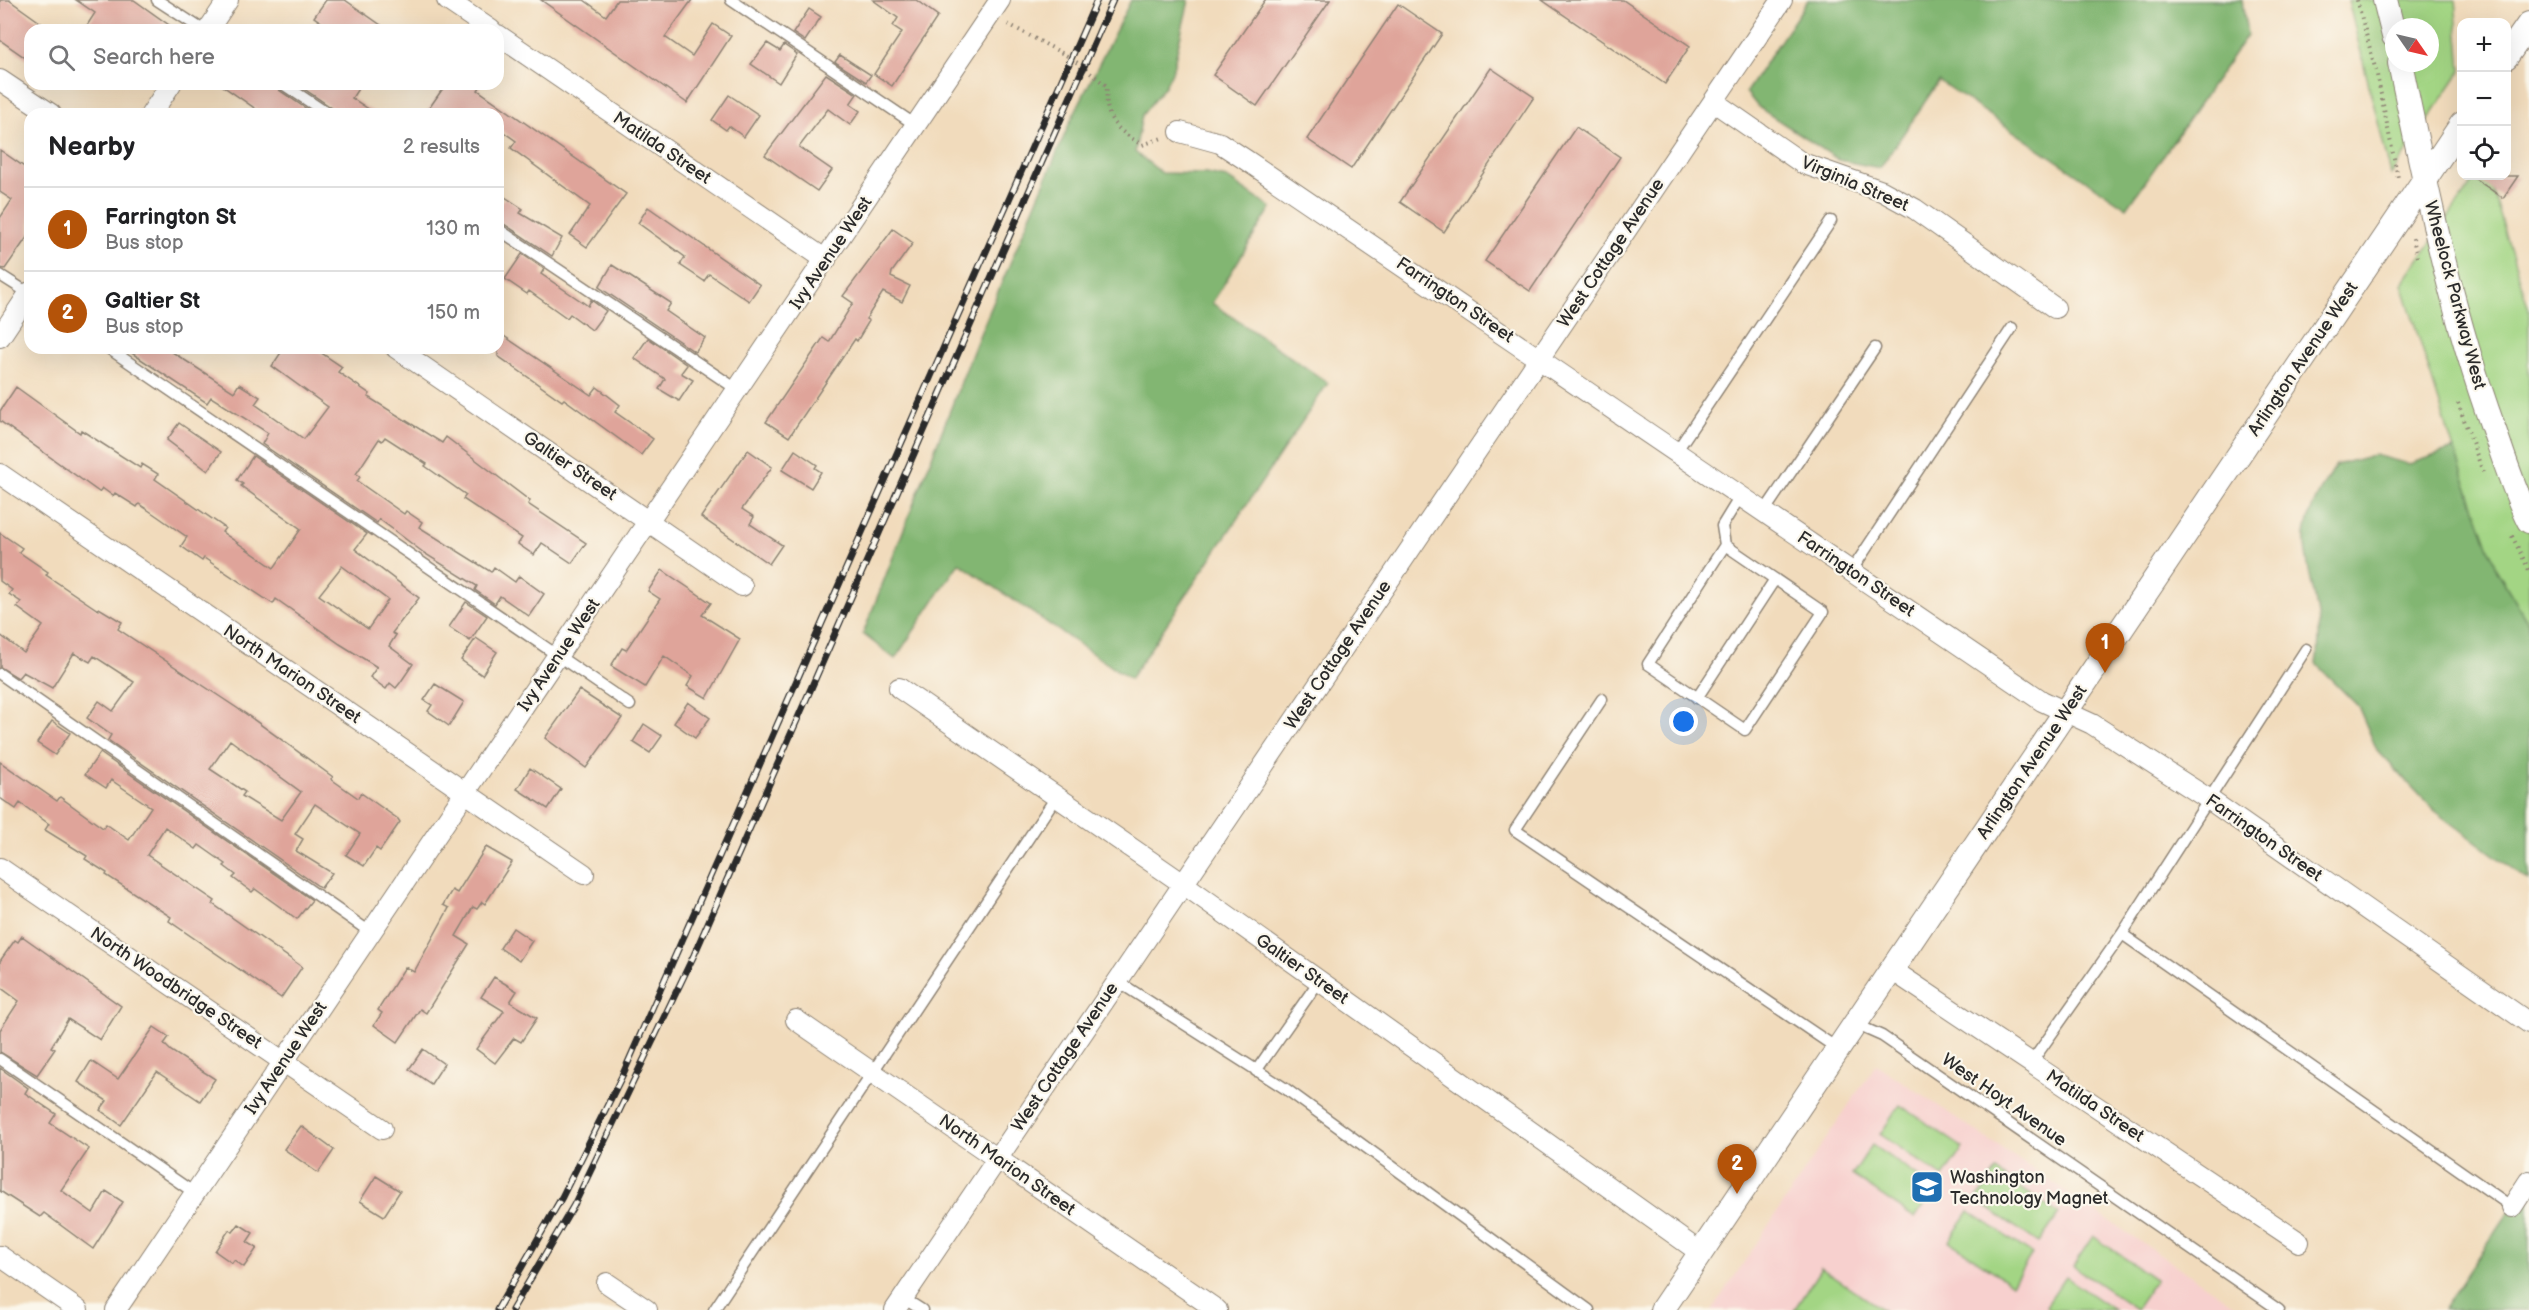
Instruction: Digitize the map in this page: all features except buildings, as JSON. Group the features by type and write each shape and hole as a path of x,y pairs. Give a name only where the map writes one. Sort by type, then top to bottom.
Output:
{"street":[{"path":"212,24 228,0"},
{"path":"447,0 481,24"},
{"name":"West Cottage Avenue","path":"899,1304 1782,0"},
{"path":"2385,0 2390,18"},
{"name":"Ivy Avenue West","path":"116,1310 995,8"},
{"path":"2511,50 2529,24"},
{"name":"Matilda Street","path":"504,39 826,260"},
{"name":"Wheelock Parkway West","path":"2402,72 2434,224 2476,379 2529,521"},
{"path":"0,80 42,108"},
{"path":"155,108 167,90"},
{"name":"Virginia Street","path":"1714,102 1802,163 1882,191 1915,209 2055,308"},
{"name":"Arlington Avenue West","path":"1662,1310 2461,126"},
{"name":"Farrington Street","path":"1180,132 1220,143 1540,358 2042,701 2067,710 2207,798 2529,1023"},
{"path":"0,337 24,302"},
{"name":"Galtier Street","path":"405,354 650,520 742,586"},
{"name":"North Marion Street","path":"0,474 584,874"},
{"name":"Galtier Street","path":"900,688 1182,883 1701,1253"},
{"name":"North Woodbridge Street","path":"0,868 382,1129"},
{"name":"Matilda Street","path":"1892,970 2299,1242"},
{"name":"North Marion Street","path":"796,1020 1217,1310"},
{"path":"2512,1207 2529,1182"},
{"path":"0,1256 78,1310"},
{"path":"607,1283 646,1310"}],"lane":[{"path":"157,0 194,24"},
{"path":"731,0 917,126"},
{"path":"292,90 319,108"},
{"path":"1676,452 1831,221"},
{"path":"504,233 738,390"},
{"path":"0,275 24,289"},
{"path":"1852,570 2013,328"},
{"path":"1764,512 1875,348"},
{"path":"117,354 630,705"},
{"path":"1725,545 1823,612 1744,730 1648,664 1725,545 1722,526 1741,495"},
{"path":"1697,698 1775,579"},
{"path":"2031,1063 2122,934 2207,798 2306,649"},
{"path":"0,674 370,932"},
{"path":"1602,699 1515,830 1838,1049"},
{"path":"714,1310 1056,797"},
{"path":"2122,934 2512,1207"},
{"path":"1117,981 1286,1089 1589,1310"},
{"path":"1256,1071 1319,981"},
{"name":"West Hoyt Avenue","path":"1855,1024 1882,1036 2279,1310"},
{"path":"0,1059 196,1194"},
{"path":"899,1304 922,1310"}],"path":[{"path":"2357,0 2415,250"},
{"path":"995,8 1071,58 1107,86 1108,115 1119,130 1142,145 1180,132"}],"shaded area":[{"name":"Washington Technology Magnet","path":"1876,1064 2242,1310 1712,1310"}],"green space":[{"path":"1131,0 1189,0 1172,72 1165,86 1142,115 1135,152 1162,173 1206,174 1227,178 1271,208 1212,303 1328,383 1130,679 959,563 895,659 863,634 977,341 1070,122"},
{"path":"1808,0 2242,0 2247,35 2127,208 1939,81 1880,168 1839,160 1758,107 1746,92"},
{"path":"2348,0 2455,0 2457,77 2391,175"},
{"path":"2474,180 2489,180 2529,309 2529,624 2497,571 2463,479 2402,284"},
{"path":"2454,449 2497,571 2529,624 2529,881 2434,810 2377,750 2358,706 2316,664 2319,647 2318,617 2307,562 2305,536 2314,503 2336,465 2374,455 2409,464"},
{"path":"1900,1105 1963,1148 1943,1177 1880,1134"},
{"path":"1872,1145 1935,1188 1915,1218 1852,1175"},
{"path":"1996,1171 2059,1214 2039,1243 1976,1200"},
{"path":"2529,1182 2529,1310 2443,1310"},
{"path":"1969,1211 2032,1254 2012,1284 1949,1241"},
{"path":"2093,1236 2156,1280 2136,1309 2073,1266"},
{"path":"1821,1268 1883,1310 1794,1310"},
{"path":"2066,1277 2114,1310 2051,1310 2046,1306"}],"railway":[{"path":"497,1310 562,1197 623,1074 1097,0"},
{"path":"512,1310 574,1205 694,955 1113,0"}],"place":[{"name":"Farrington St","path":"2105,673"},
{"name":"Washington Technology Magnet","path":"1927,1187"},
{"name":"Galtier St","path":"1737,1194"}]}
